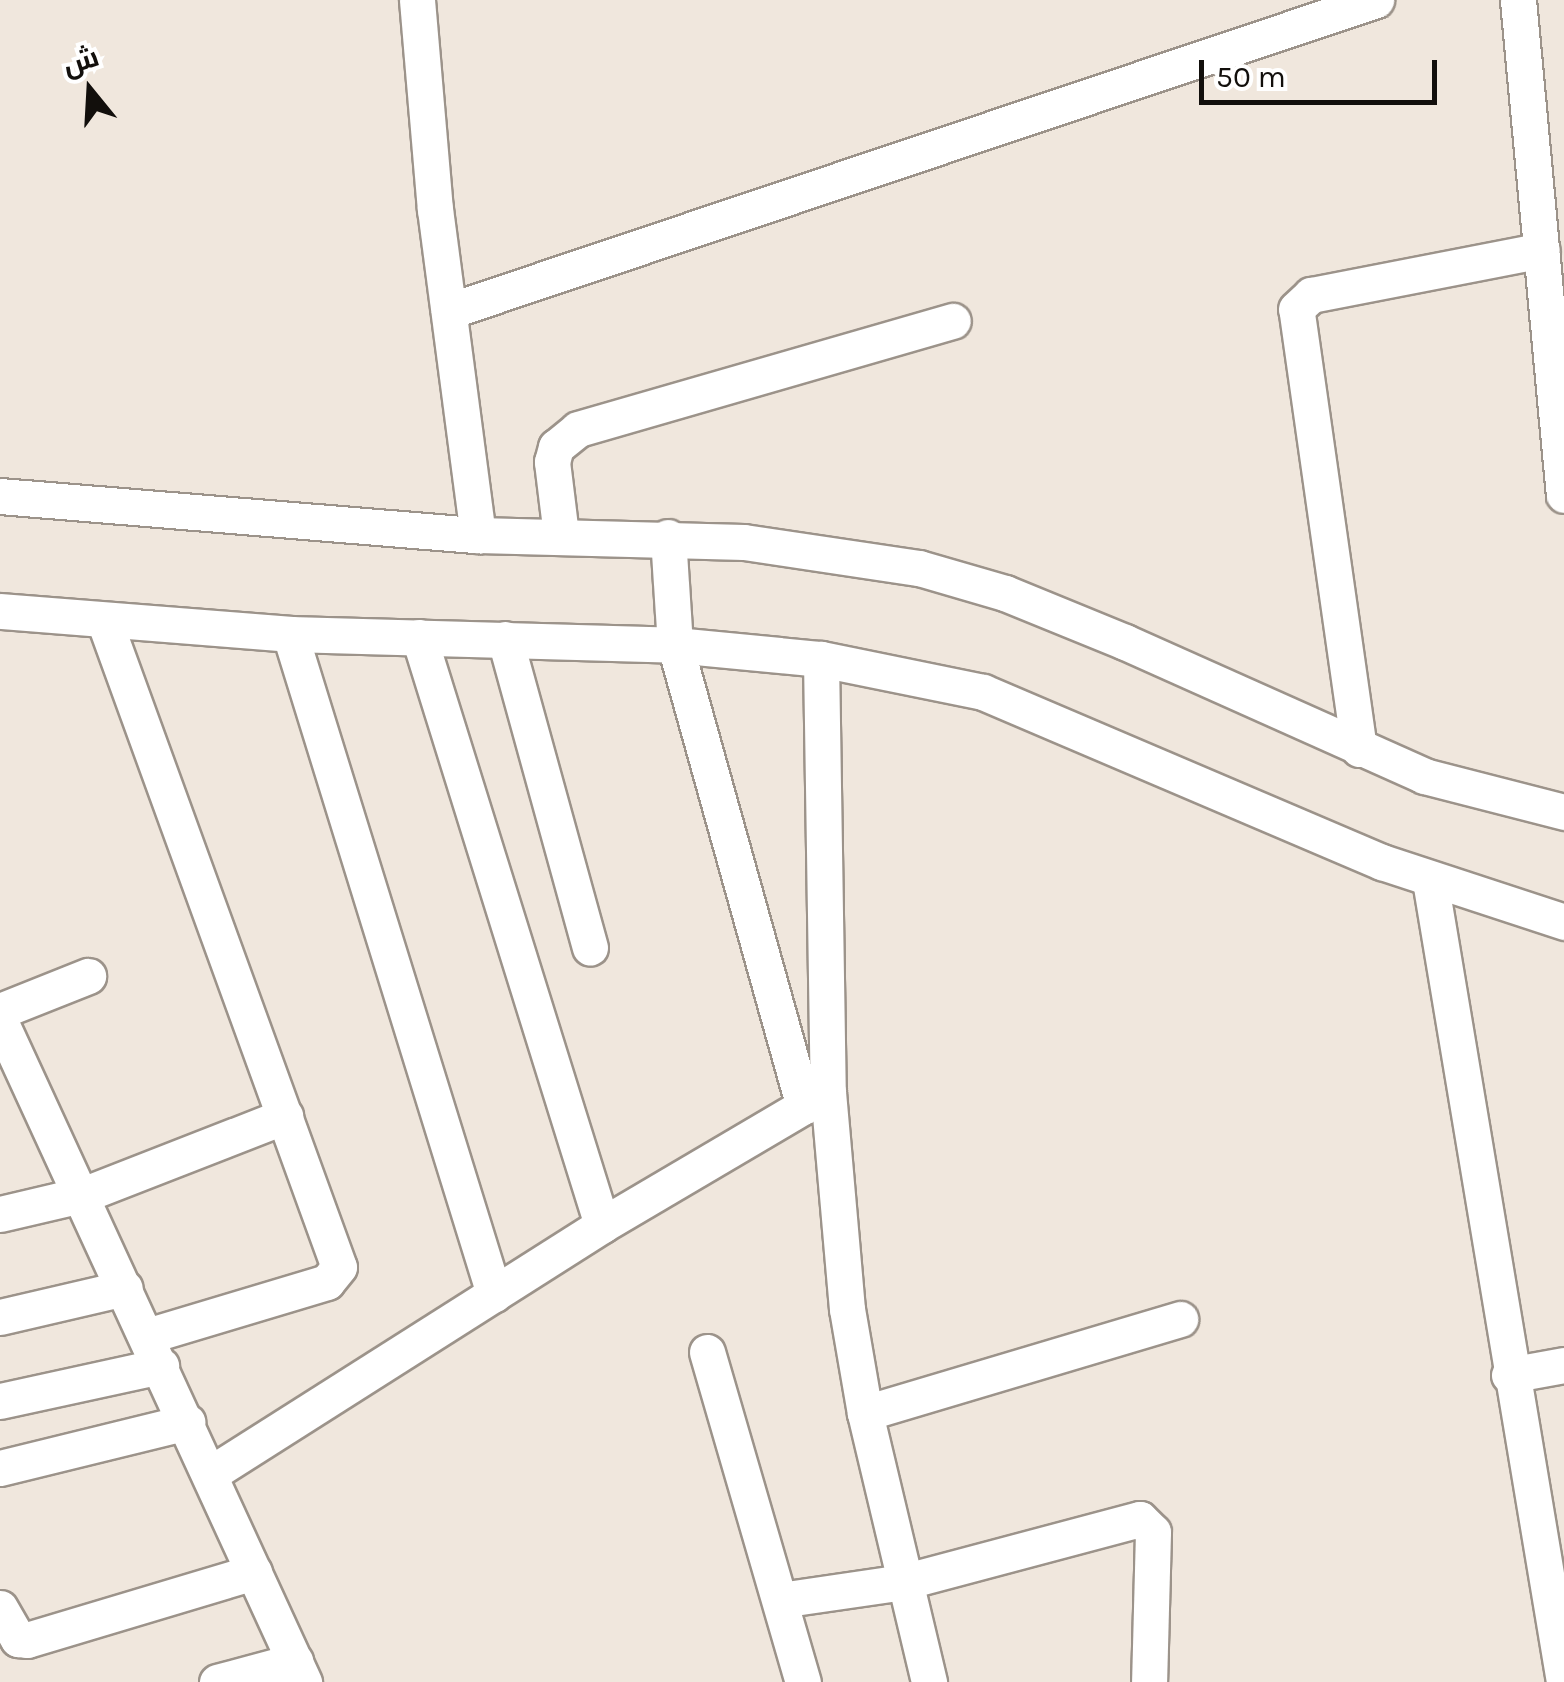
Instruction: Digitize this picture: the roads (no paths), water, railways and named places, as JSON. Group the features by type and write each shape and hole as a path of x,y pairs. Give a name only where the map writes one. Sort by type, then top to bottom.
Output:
{"street":[{"path":"417,0 448,311 478,535"},
{"path":"448,311 1376,0"},
{"path":"1518,0 1559,392 1564,495"},
{"path":"1359,750 1296,309 1311,295 1542,250"},
{"path":"561,534 552,462 556,447 578,428 953,320"},
{"path":"0,496 478,535 668,538 828,550 988,588 1125,642 1359,750 1486,796 1564,812"},
{"path":"668,538 674,633 816,1099 865,1412 929,1682"},
{"path":"0,610 290,634 505,639 674,633 820,659 1016,704 1430,880 1564,922"},
{"path":"0,1402 154,1351 338,1274 285,1116 104,620"},
{"path":"290,634 494,1294"},
{"path":"419,637 602,1225"},
{"path":"505,639 590,948"},
{"path":"816,1099 820,659"},
{"path":"1430,880 1509,1375 1564,1682"},
{"path":"0,1011 88,976"},
{"path":"0,1020 85,1194 300,1671 217,1682"},
{"path":"210,1474 602,1225 816,1099"},
{"path":"0,1214 85,1194 285,1116"},
{"path":"0,1317 125,1288"},
{"path":"865,1412 1180,1320"},
{"path":"707,1352 804,1682"},
{"path":"1509,1375 1564,1365"},
{"path":"0,1468 186,1422"},
{"path":"780,1600 903,1582 1130,1518 1148,1522 1153,1532 1149,1682"},
{"path":"0,1608 18,1640 27,1640 254,1572"}]}
